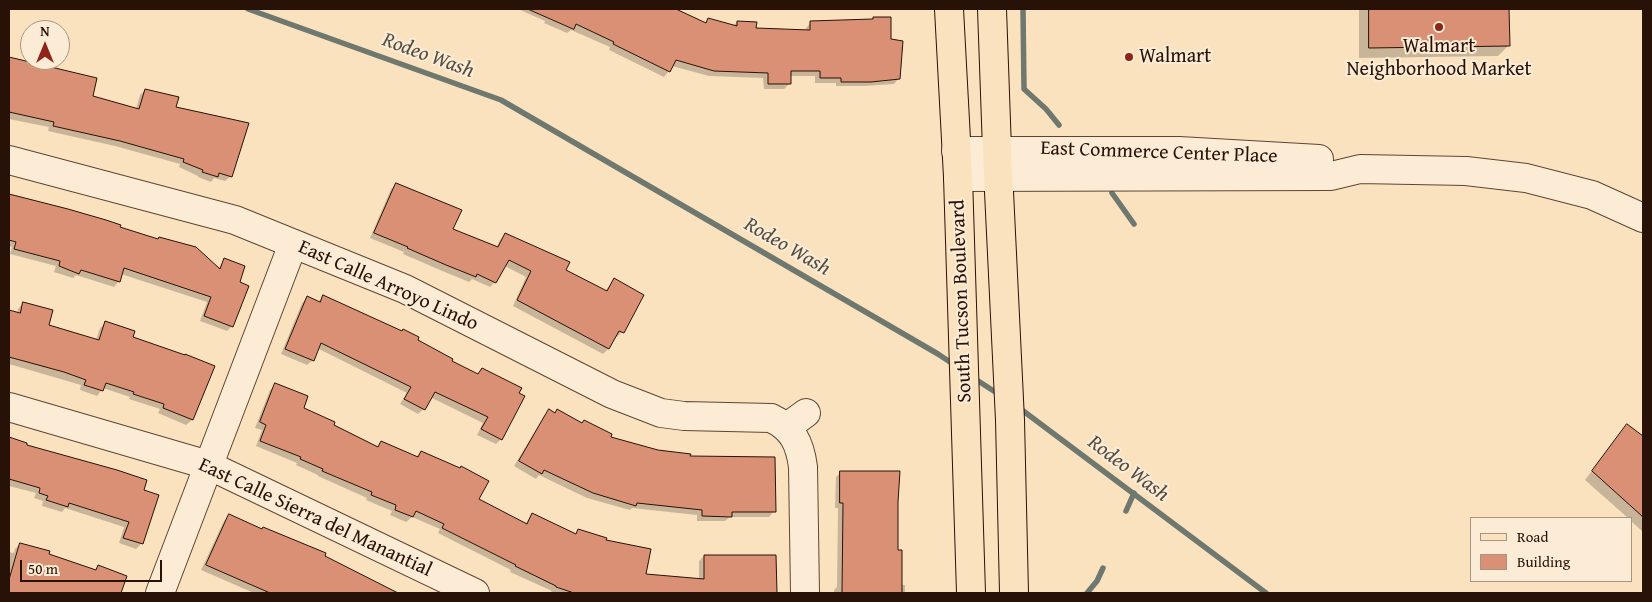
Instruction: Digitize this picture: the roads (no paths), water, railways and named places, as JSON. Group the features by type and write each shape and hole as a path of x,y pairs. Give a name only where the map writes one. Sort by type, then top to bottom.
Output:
{"main road":[{"name":"South Tucson Boulevard","path":"949,9 957,164 963,390 967,428 971,593"},
{"name":"South Tucson Boulevard","path":"992,9 1010,420 1014,593"}],"street":[{"name":"East Commerce Center Place","path":"957,164 997,150 1179,151 1330,159 1360,169"},
{"name":"East Calle Arroyo Lindo","path":"9,160 235,220 405,289 612,394 661,412 684,416 771,418 781,422 797,420 803,467 805,593"},
{"name":"East Commerce Center Place","path":"957,164 999,176 1332,176 1360,169 1466,171 1526,178 1592,195 1643,218"},
{"path":"160,593 293,244"},
{"name":"East Calle Sierra del Manantial","path":"9,407 208,466 475,593"}],"waterway":[{"name":"Rodeo Wash","path":"248,9 501,100 956,366"},
{"path":"1023,9 1024,89 1046,109 1059,125"},
{"path":"1112,193 1134,224"},
{"name":"Rodeo Wash","path":"972,377 1000,395"},
{"name":"Rodeo Wash","path":"1018,407 1266,593"},
{"path":"1126,511 1134,493"},
{"path":"1087,593 1097,581 1103,568"}],"place":[{"name":"Walmart Neighborhood Market","path":"1439,27"},
{"name":"Walmart","path":"1129,57"}]}
